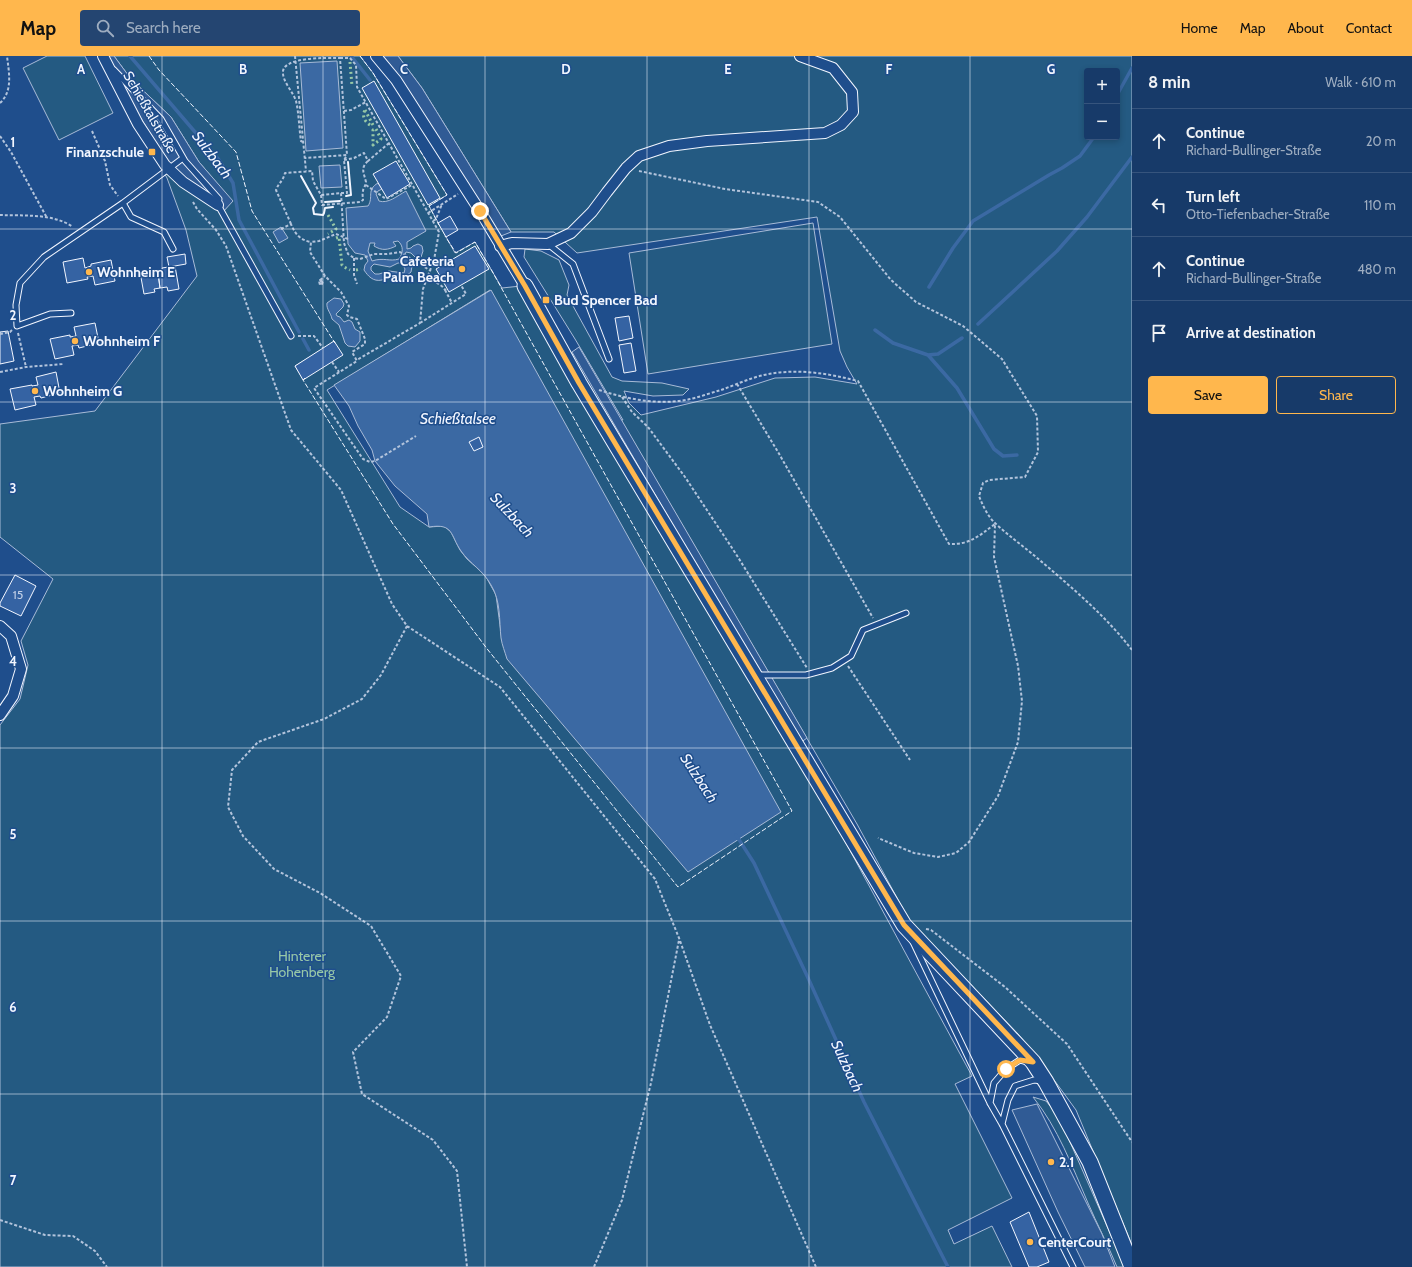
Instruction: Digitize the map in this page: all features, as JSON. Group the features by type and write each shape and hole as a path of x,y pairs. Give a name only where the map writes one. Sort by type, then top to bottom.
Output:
{"street":[{"path":"376,56 396,80 466,189 525,286 579,383 904,925 1033,1062 1046,1082 1090,1162 1132,1267"},
{"path":"500,246 512,243 548,244 571,233 592,212 626,168 639,156 669,146 707,141 825,133 841,125 853,112 852,92 833,68 800,56"},
{"name":"Schießtalstraße","path":"104,59 138,124 165,165 182,182 218,205"},
{"path":"0,626 11,636 21,669 13,696 0,715"}],"lane":[{"path":"104,59 162,120 183,158 219,199 218,205 291,336"},
{"path":"71,313 50,314 17,326 16,306 20,283 44,257 122,203 183,158"},
{"path":"122,203 130,216 164,232 173,249"},
{"path":"548,244 573,264 609,359"},
{"path":"754,675 806,675 832,668 851,656 863,630 906,613"},
{"path":"904,925 990,1103 1002,1124 1073,1267"},
{"path":"990,1103 994,1083 1006,1069 1020,1060 1033,1062"},
{"path":"1002,1124 1008,1100 1015,1086 1034,1080 1046,1082"}],"path":[{"path":"0,103 6,97 10,84 7,56"},
{"path":"295,56 306,171"},
{"path":"303,142 301,141 296,103 283,73 284,68 287,64 295,60 350,57 356,65 357,87 439,232 431,271 424,289 420,322"},
{"path":"321,195 347,193 344,160 347,155 340,58"},
{"path":"344,111 351,110 366,102"},
{"path":"92,131 105,161 110,185 122,203"},
{"path":"0,136 15,158 47,218"},
{"path":"348,239 336,234 318,241 311,242 302,240 295,232 276,190 278,185 283,181 285,173 312,171 313,181 321,195 322,205 360,202 363,200 363,190 366,185 363,171 364,165 389,143"},
{"path":"344,160 354,158 364,153 368,161"},
{"path":"305,158 347,155"},
{"path":"626,168 725,189 818,202 840,217 891,280 916,302 963,326 1002,359 1037,416 1038,452 1025,477 988,480 983,482 979,496 983,506 995,524 1081,596 1132,650"},
{"path":"182,182 197,209 216,230 226,246 291,430 341,490 392,604 407,626 500,687 655,879 679,938 710,1025 816,1267"},
{"path":"366,185 386,199 413,185"},
{"path":"428,213 466,189"},
{"path":"341,193 345,248 348,254 354,258 364,259 374,254 400,252 431,271"},
{"path":"433,221 436,219 443,203"},
{"path":"0,215 47,218 67,223 80,232"},
{"path":"281,229 291,224"},
{"path":"311,242 310,252 325,276 341,292 348,306 347,315 357,319 365,339 365,344 352,352 357,361"},
{"path":"354,258 354,275 356,284"},
{"path":"321,282 320,280 323,282 320,284 319,282 321,280 323,281 323,282 322,284 320,285 318,282 319,281 325,276"},
{"path":"428,277 433,282 443,286 446,289 452,303"},
{"path":"416,436 375,461 370,462 363,459 314,388 466,294 461,285"},
{"path":"0,334 10,332 17,326 26,366"},
{"path":"291,336 314,336 323,348"},
{"path":"332,362 339,372"},
{"path":"0,372 26,366 64,364"},
{"path":"579,383 622,397 650,402 686,400 763,375 791,371 829,374 858,381 949,544 960,544 977,538 995,524"},
{"path":"737,384 778,452 876,625"},
{"path":"622,397 632,412 648,427 685,477 736,554 810,674"},
{"path":"878,838 914,853 938,857 956,854 969,842 998,796 1018,742 1022,701 1018,666 994,557 995,524"},
{"path":"407,626 381,675 362,699 324,719 258,742 232,770 228,806 243,836 274,869 320,893 371,926 401,976 387,1017 353,1052 362,1094 433,1140 457,1170 467,1267"},
{"path":"844,660 910,760"},
{"path":"924,929 931,930 1005,986 1067,1044 1132,1142"},
{"path":"594,1267 622,1200 651,1083 679,938"},
{"path":"0,1220 45,1235 73,1236 95,1251 107,1267"}],"green space":[{"path":"47,56 85,56 113,113 59,140 23,68"},
{"name":"Hinterer Hohenberg","path":"99,56 222,213 232,201 199,162 171,117 131,79 114,56 360,56 373,73 447,195 429,206 455,253 475,242 502,288 521,286 840,832 972,1076 955,1084 1012,1198 948,1230 954,1244 992,1226 1012,1267 0,1267 0,725 20,699 28,665 21,641 53,579 0,537 0,424 95,411 197,276 186,230 167,178","holes":["490,290 502,640 496,595 485,575 467,559 460,550 451,532 444,526 429,527 400,507 327,390","334,342 303,379 295,366"]},
{"path":"398,56 1132,56 1132,1245 1076,1110 1019,1035 909,920 857,824 621,420 623,420 524,257 525,249 541,251 559,260 569,285 567,295 612,377 622,381 662,383 689,389 683,395 653,396 624,391 629,403 641,415 716,397 775,378 815,377 857,384 840,351 817,217 577,253 554,232 511,232 422,88"},
{"path":"813,223 832,344 648,374 629,253"},
{"path":"1033,1097 1046,1101 1059,1117 1125,1267 1117,1267 1064,1148 1050,1121"}],"shaded area":[{"path":"105,56 114,56 131,79 171,117 199,162 233,201 222,213 171,167 113,73"},
{"path":"381,56 398,56 422,88 511,232 501,236 409,92"},
{"path":"579,347 807,738 800,743 572,352"},
{"name":"2.1","path":"1037,1104 1102,1234 1115,1267 1085,1267 1058,1212 1012,1110"}],"water":[{"path":"337,61 343,148 306,151 300,63"},
{"path":"340,165 342,187 321,188 319,166"},
{"path":"378,183 382,189 376,194 379,201 382,202 392,199 406,191 426,231 407,242 407,249 418,244 422,246 423,251 421,257 415,257 411,253 406,252 404,257 409,259 412,266 411,272 406,276 391,276 382,280 373,279 364,270 368,261 365,255 355,253 348,244 346,208 368,206 370,203 371,191","holes":["398,241 402,250 399,259 380,259 372,261 368,251 370,243 375,243 374,246 380,249 385,249 396,246 393,242","398,263 402,263 405,269 404,273 389,271 375,274 371,270 371,267 374,264 390,267"]},
{"path":"281,227 288,238 279,243 273,232"},
{"name":"Schießtalsee","path":"491,290 781,812 688,872 507,659 501,638 499,611 496,598 488,580 465,556 457,545 453,535 447,529 437,526 429,527 427,514 395,486 375,461 372,450 358,426 349,406 334,385"},
{"path":"334,298 341,299 344,304 336,314 337,316 344,322 349,320 352,322 355,329 360,332 360,341 355,347 348,346 345,343 339,325 332,319 327,303"}],"building":[{"path":"374,81 440,198 428,205 362,88"},
{"path":"396,161 410,184 387,198 373,174"},
{"path":"450,216 458,230 446,237 438,223"},
{"name":"Cafeteria Palm Beach","path":"475,246 489,269 449,292 436,269"},
{"path":"185,254 186,264 169,267 167,257"},
{"name":"Wohnheim E","path":"83,258 85,268 91,266 91,264 111,260 115,281 95,285 93,276 87,277 88,279 67,283 63,262"},
{"path":"175,266 179,289 168,291 167,287 160,288 158,273 162,272 162,268"},
{"path":"153,270 153,274 158,273 160,288 154,289 155,292 144,294 140,272"},
{"path":"629,316 633,338 619,341 615,318"},
{"name":"Wohnheim F","path":"95,323 99,343 79,348 78,345 72,346 74,355 55,359 50,339 70,335 70,337 76,336 74,327"},
{"path":"8,331 14,361 0,364 0,332"},
{"path":"334,341 343,355 303,380 295,366"},
{"path":"631,343 636,371 624,373 619,345"},
{"name":"Wohnheim G","path":"56,372 60,393 41,398 40,396 34,397 36,405 15,410 10,389 38,385 36,377"},
{"path":"479,437 483,447 474,451 469,442"},
{"path":"15,575 36,586 21,616 0,606 0,603"},
{"path":"1029,1212 1049,1262 1037,1267 1029,1267 1010,1222"}],"waterway":[{"name":"Sulzbach","path":"130,56 219,160 233,183 239,220 299,332"},
{"path":"351,56 370,80"},
{"path":"1120,90 1132,68"},
{"path":"929,287 953,248 973,221 1080,156 1092,140"},
{"path":"978,324 1057,251 1087,217 1132,157"},
{"path":"875,330 893,343 928,355 938,354 962,338"},
{"name":"Sulzbach","path":"303,339 309,350"},
{"path":"928,355 957,388 994,449 1003,456 1017,455"},
{"name":"Sulzbach","path":"736,835 754,863 864,1102 948,1267"}],"hedge":[{"path":"350,62 352,86"},
{"path":"365,110 373,125 366,122 364,116 365,110"},
{"path":"376,129 381,139 373,145 373,130 376,129"},
{"path":"328,215 336,229 328,234"},
{"path":"336,238 339,237 342,265 350,270"},
{"path":"356,270 361,269"}],"fence":[{"path":"149,56 159,70 236,152 252,211 335,343"},
{"path":"360,56 373,73 447,195 429,206 439,225"},
{"path":"305,378 303,380 393,524 488,650 678,887 792,811 475,242 456,253 445,236"}],"wall":[{"path":"346,196 351,195 348,162"},
{"path":"301,176 316,203 313,208 314,214 323,215 325,208 333,207"},
{"path":"325,202 340,201"}],"place":[{"name":"Finanzschule","path":"152,152"},
{"name":"Cafeteria Palm Beach","path":"462,269"},
{"name":"Wohnheim E","path":"89,272"},
{"name":"Bud Spencer Bad","path":"546,300"},
{"name":"Wohnheim F","path":"75,341"},
{"name":"Wohnheim G","path":"35,391"},
{"name":"2.1","path":"1051,1162"},
{"name":"CenterCourt","path":"1030,1242"}],"route":[{"path":"480,211 525,286 579,383 904,925 1033,1062 1020,1060 1006,1069"}]}
